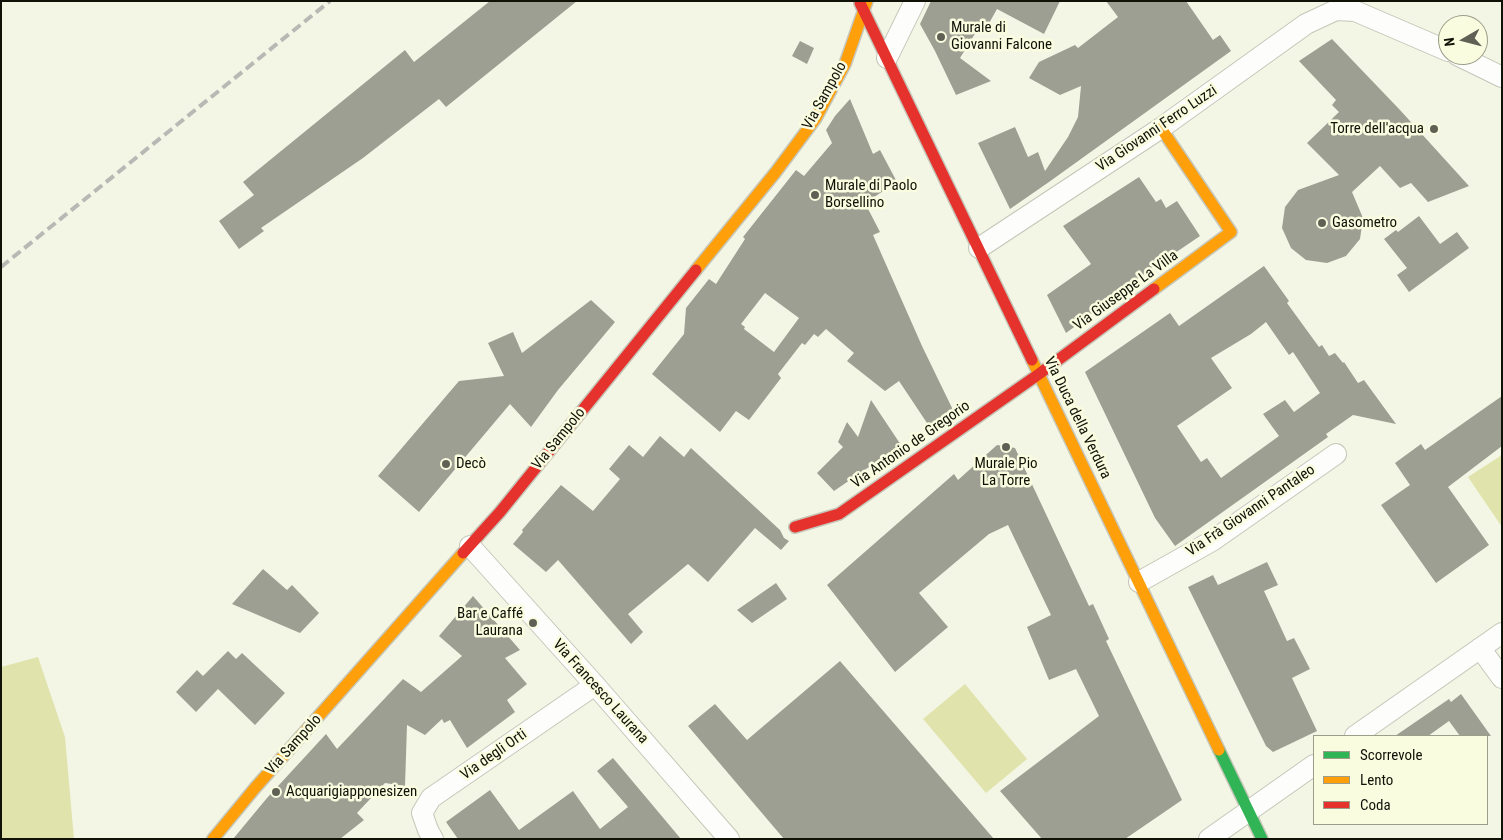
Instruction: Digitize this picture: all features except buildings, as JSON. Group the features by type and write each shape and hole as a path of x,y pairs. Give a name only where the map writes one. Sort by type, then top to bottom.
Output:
{"street":[{"path":"887,58 915,1"},
{"name":"Via Duca della Verdura","path":"864,4 887,58 1262,839"},
{"name":"Via Sampolo","path":"213,839 262,780 500,512 775,173 816,118 845,64 864,4"},
{"name":"Via Giovanni Ferro Luzzi","path":"979,248 1161,128 1306,24 1336,10 1355,11 1438,47"},
{"path":"1477,65 1502,77"},
{"name":"Via Giuseppe La Villa","path":"1039,374 1231,232 1161,128"},
{"name":"Via Antonio de Gregorio","path":"795,528 839,514 1039,374"},
{"name":"Via Frà Giovanni Pantaleo","path":"1139,582 1212,541 1336,454"},
{"name":"Via Francesco Laurana","path":"470,546 595,685 729,839"},
{"path":"1356,735 1502,633"},
{"path":"1480,648 1502,678"},
{"name":"Via degli Orti","path":"433,839 422,813 431,798 595,685"},
{"path":"1209,839 1313,766"}],"green space":[{"path":"1502,455 1502,527 1468,477"},
{"path":"38,657 65,737 74,839 1,839 1,667"},
{"path":"965,684 1027,759 986,793 923,719"}],"railway":[{"path":"1,267 330,1"}],"traffic: fast":[{"path":"1219,750 1262,839"}],"traffic: slow":[{"path":"696,270 775,173 816,118 845,64 867,1"},
{"path":"1154,289 1231,232 1161,128"},
{"path":"1032,360 1219,750"},
{"path":"213,839 255,788 463,553"}],"traffic: jam":[{"path":"860,3 1032,360"},
{"path":"463,553 500,512 696,270"},
{"path":"795,527 839,514 1039,374 1154,289"}],"place":[{"name":"Murale di Giovanni Falcone","path":"941,37"},
{"name":"Torre dell'acqua","path":"1434,129"},
{"name":"Murale di Paolo Borsellino","path":"815,195"},
{"name":"Gasometro","path":"1322,223"},
{"name":"Murale Pio La Torre","path":"1006,447"},
{"name":"Decò","path":"446,464"},
{"name":"Bar e Caffé Laurana","path":"533,623"},
{"name":"Acquarigiapponesizen","path":"276,792"}]}
